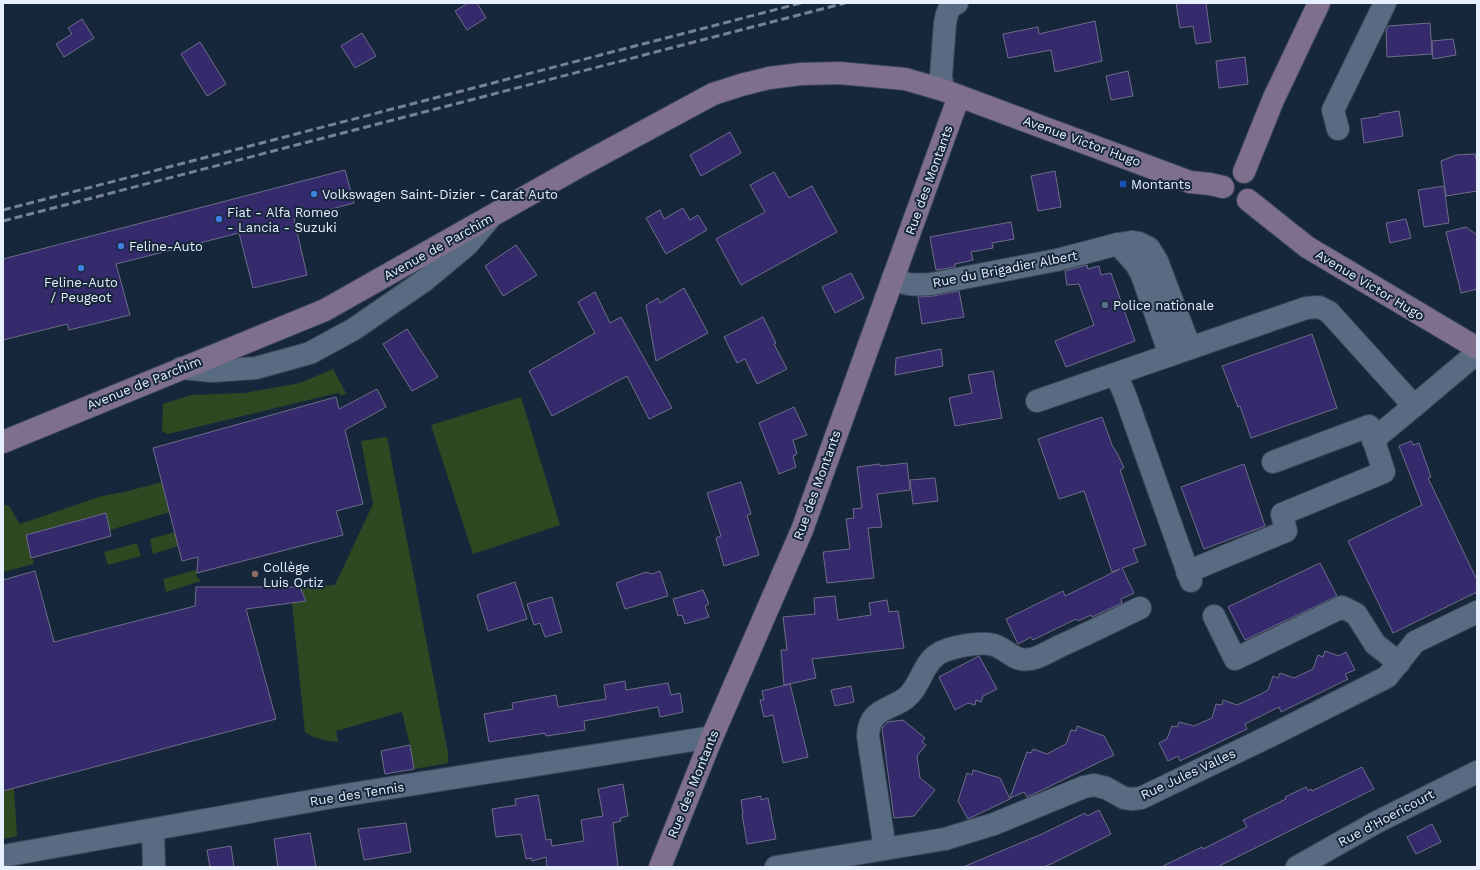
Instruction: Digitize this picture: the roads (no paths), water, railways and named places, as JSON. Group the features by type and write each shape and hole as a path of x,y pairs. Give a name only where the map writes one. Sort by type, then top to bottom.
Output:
{"street":[{"name":"Rue des Montants","path":"660,867 712,737 802,530 893,278 951,93 941,76 945,23 950,7 957,3"},
{"path":"1244,172 1274,100 1319,3"},
{"path":"1338,129 1333,110 1348,76 1385,3"},
{"name":"Avenue de Parchim","path":"3,442 325,310 578,167 713,94 769,78 801,74 839,73 905,79 951,93"},
{"name":"Avenue Victor Hugo","path":"951,93 1190,182 1223,187"},
{"path":"1234,172 1244,172 1255,182 1254,192 1248,200 1239,203 1234,202 1226,196 1223,187 1224,182 1230,174 1234,172"},
{"name":"Avenue Victor Hugo","path":"1248,200 1307,247 1477,348"},
{"path":"181,368 212,371 256,368 310,354 354,329 425,280 467,245 492,216"},
{"name":"Rue du Brigadier Albert","path":"893,278 902,283 913,286 931,284 1057,260 1118,244 1131,242 1139,243 1149,248 1158,261 1190,348"},
{"path":"1118,244 1136,264 1142,275 1170,355"},
{"path":"1037,401 1306,308 1319,307 1329,312 1414,406"},
{"path":"1374,440 1477,353"},
{"path":"1116,374 1125,395 1189,576 1286,531 1282,514 1384,472 1369,426 1273,462"},
{"path":"885,849 868,736 869,726 877,714 899,702 914,691 931,660 945,650 958,646 986,644 1000,648 1014,658 1023,660 1035,658 1140,608"},
{"path":"1214,616 1235,659 1342,608 1356,614 1375,644 1399,663"},
{"name":"Rue Jules Valles","path":"776,867 945,839 994,824 1084,787 1094,785 1106,788 1124,798 1141,798 1272,735 1387,677 1415,642 1477,612"},
{"name":"Rue des Tennis","path":"3,856 339,796 712,737"},
{"name":"Rue d'Hoericourt","path":"1297,867 1375,822 1477,772"},
{"path":"152,830 154,867"}],"railway":[{"path":"3,210 801,3"},
{"path":"3,221 845,3"}],"place":[{"name":"Montants","path":"1123,184"},
{"name":"Volkswagen Saint-Dizier - Carat Auto","path":"314,194"},
{"name":"Fiat - Alfa Romeo - Lancia - Suzuki","path":"219,219"},
{"name":"Feline-Auto","path":"121,246"},
{"name":"Feline-Auto / Peugeot","path":"81,268"},
{"name":"Police nationale","path":"1105,305"},
{"name":"Collège Luis Ortiz","path":"255,574"}]}
